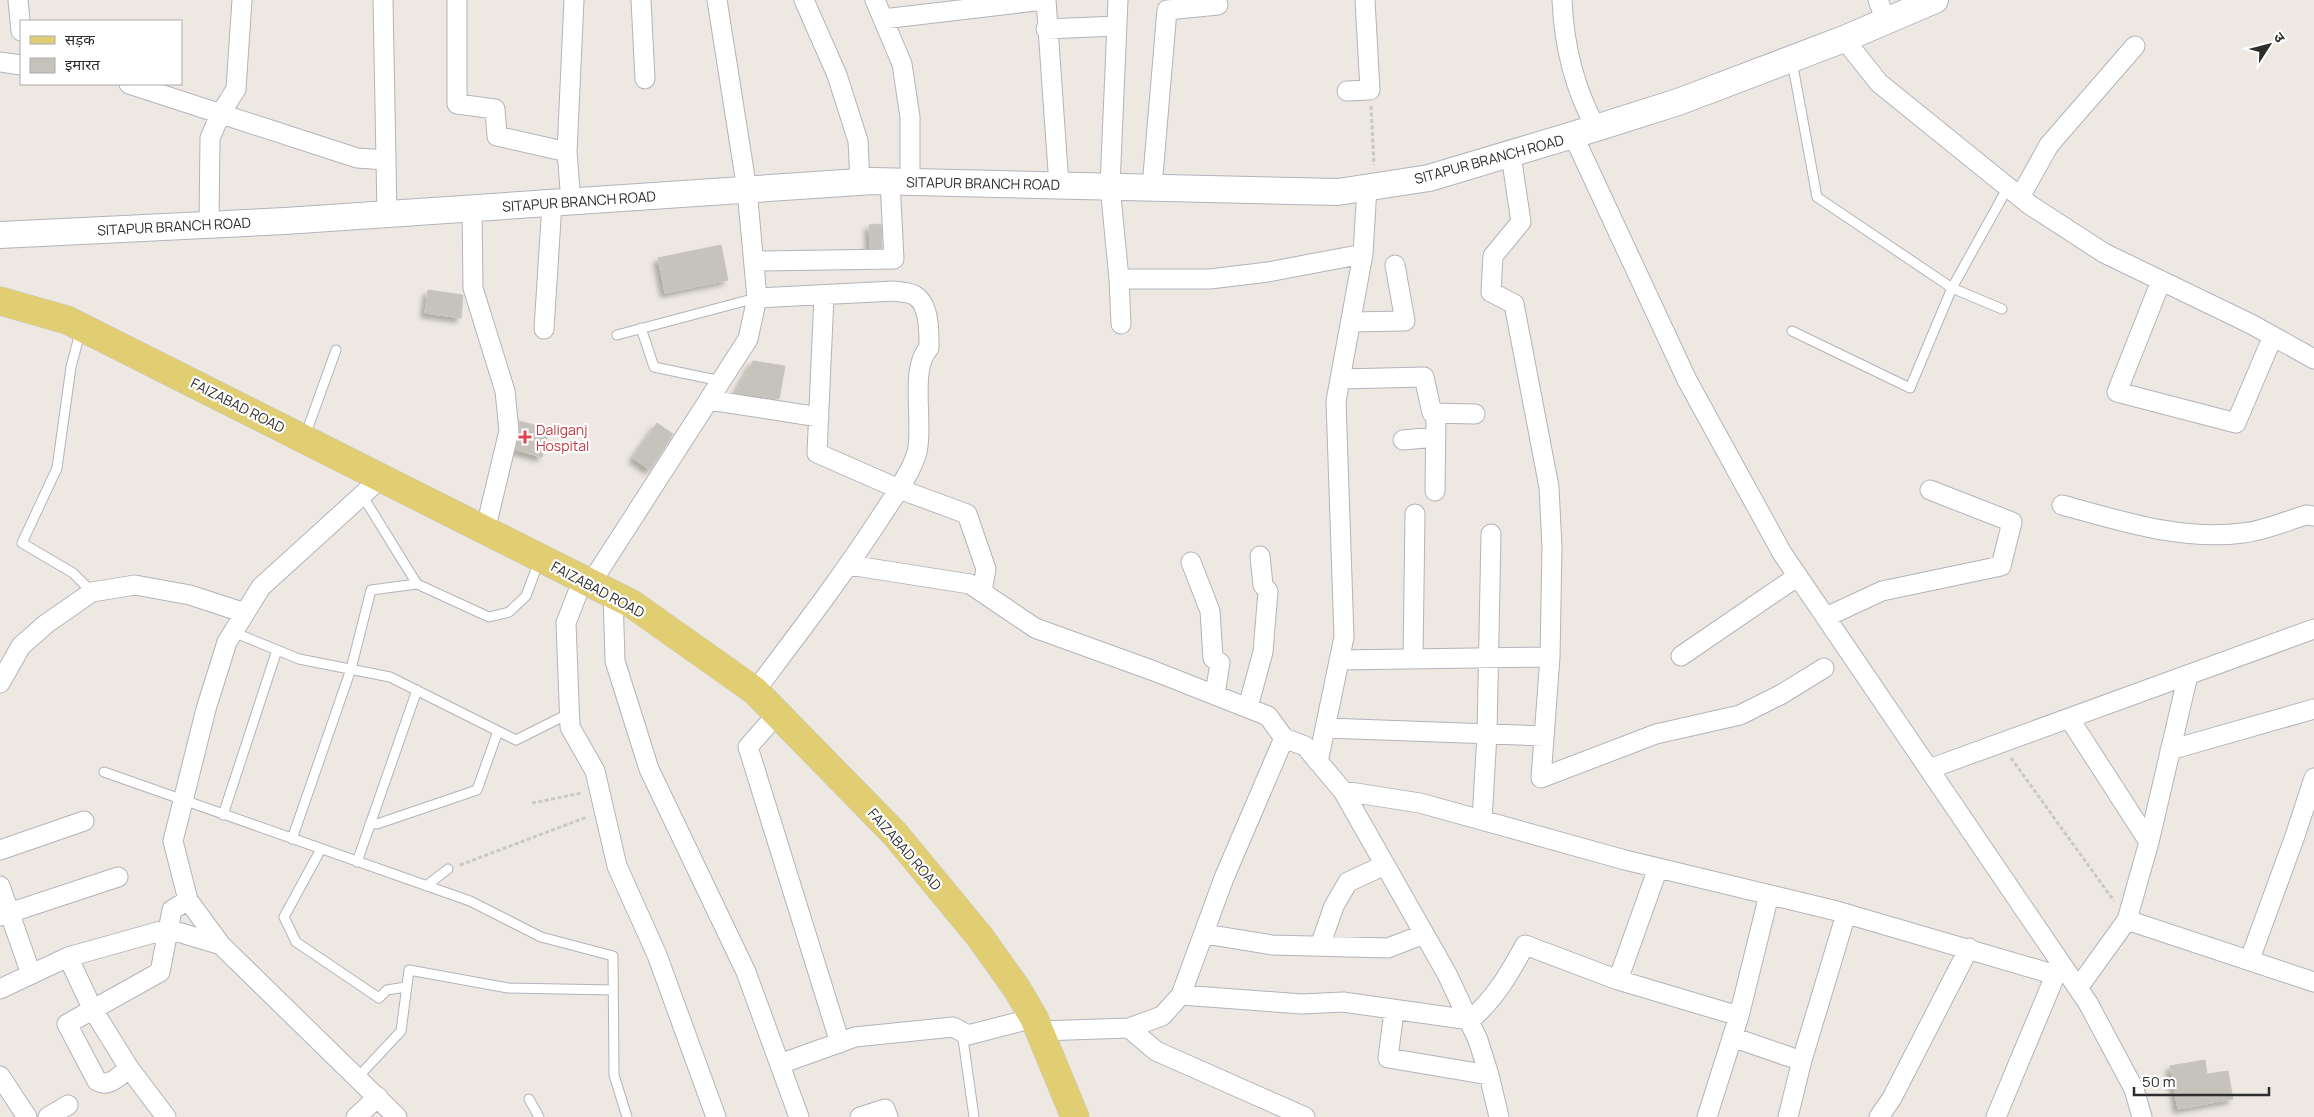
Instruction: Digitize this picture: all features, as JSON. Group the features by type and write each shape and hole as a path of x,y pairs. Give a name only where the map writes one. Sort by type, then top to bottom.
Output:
{"main road":[{"name":"FAIZABAD ROAD","path":"0,301 67,320 304,439 372,487 485,530 596,585 632,604 755,691 902,842 980,937 1017,989 1037,1025 1074,1117"}],"street":[{"path":"18,0 20,21"},
{"path":"209,224 210,138 221,114 236,89 242,0"},
{"path":"384,0 387,214"},
{"path":"457,0 457,104 495,109 497,136 567,152"},
{"path":"544,330 567,152 574,0"},
{"path":"641,0 645,79"},
{"path":"716,1117 657,955 617,866 595,771 570,727 566,623 596,585 748,339 757,298 754,261 747,190 717,0"},
{"path":"804,0 837,75 858,141 860,182"},
{"path":"754,261 894,259 900,182 910,116 902,64 875,0"},
{"path":"883,18 1045,0 1059,185"},
{"path":"1118,0 1110,186 1119,280 1121,324"},
{"path":"1347,91 1370,90 1365,0"},
{"path":"1562,0 1572,72 1582,102 1585,132 1687,380 1782,553 1928,768 2058,969 2078,988 2134,1089 2142,1117"},
{"name":"SITAPUR BRANCH ROAD","path":"0,235 387,214 860,182 1338,192 1429,178 1585,132 1678,102 1844,39 1894,8 1935,0"},
{"path":"1152,187 1167,10 1218,5"},
{"path":"1046,29 1117,26"},
{"path":"1844,39 1879,83 2014,192 2104,253 2273,336 2314,359"},
{"path":"2014,192 2049,145 2135,46"},
{"path":"0,62 20,64"},
{"path":"132,85 357,158 386,160"},
{"path":"1511,155 1521,222 1493,256 1491,292 1514,304 1549,487 1552,548 1550,657 1540,778 1656,734 1740,715 1782,694 1824,668"},
{"path":"1318,762 1344,637 1336,401 1363,254 1371,187"},
{"path":"472,208 473,288 505,392 509,431 485,530"},
{"path":"1119,280 1210,279 1268,272 1363,254"},
{"path":"1351,322 1405,321 1396,265"},
{"path":"2161,281 2117,392 2236,423 2273,336"},
{"path":"755,691 849,565 899,489 917,452 920,378 925,352 929,348 924,306 914,294 894,291 757,298"},
{"path":"824,296 817,453 899,489 967,514 986,569 982,590"},
{"path":"1341,379 1424,377 1432,413 1475,414"},
{"path":"709,400 819,417"},
{"path":"1435,492 1436,413"},
{"path":"1403,440 1436,437"},
{"path":"372,487 261,587 227,642 206,709 173,841 188,900 221,945 397,1117"},
{"path":"1826,617 1882,591 2000,566 2012,522 1930,490"},
{"path":"2062,505 2154,530 2198,534 2244,534 2306,515 2314,516"},
{"path":"1413,659 1415,514"},
{"path":"1482,820 1487,734 1491,534"},
{"path":"1248,707 1264,643 1268,591 1263,585 1260,556"},
{"path":"1191,562 1210,612 1213,658 1220,663 1215,694"},
{"path":"849,565 970,584 982,590 1035,628 1248,707 1268,716 1284,738 1305,746 1343,791 1470,1020 1489,1075 1499,1117"},
{"path":"1681,656 1798,576"},
{"path":"596,585 615,661 649,769 746,972 800,1117"},
{"path":"0,683 5,660 46,624 92,592 135,586 190,594 245,613"},
{"path":"1928,768 2314,630"},
{"path":"1339,660 1550,657"},
{"path":"2078,988 2127,920 2149,842 2188,675"},
{"path":"2170,750 2314,710"},
{"path":"777,714 748,747 840,1043"},
{"path":"2069,718 2149,842"},
{"path":"1326,728 1544,736"},
{"path":"780,1064 855,1037 953,1027 968,1035 1037,1025 1130,1028 1162,1016 1181,995 1224,878 1284,738"},
{"path":"2250,959 2314,778"},
{"path":"1343,791 1420,803 1658,868 2058,969"},
{"path":"0,850 84,821"},
{"path":"1320,946 1334,906 1348,882 1385,864"},
{"path":"1618,980 1658,868"},
{"path":"5,914 118,878"},
{"path":"0,886 5,914 31,974"},
{"path":"1707,1117 1739,1016 1769,895"},
{"path":"129,1068 109,1083 102,1084 97,1081 67,1024 160,972 172,910 188,900"},
{"path":"1788,1117 1802,1060 1846,914"},
{"path":"2127,920 2250,959 2314,982"},
{"path":"0,989 68,957 168,929 221,945"},
{"path":"1205,934 1272,945 1388,948 1424,934"},
{"path":"1181,995 1302,1004 1343,1002 1394,1011 1470,1020 1485,1007 1500,989 1525,945 1618,980 1739,1016"},
{"path":"1879,1117 1892,1098 1969,948"},
{"path":"68,957 93,1010 129,1068 166,1117"},
{"path":"1996,1117 2058,969"},
{"path":"1394,1011 1388,1058 1489,1075"},
{"path":"1130,1028 1156,1051 1261,1108 1305,1117"},
{"path":"1732,1037 1790,1057"},
{"path":"0,1076 27,1117"},
{"path":"356,1117 378,1097"},
{"path":"48,1117 68,1105"},
{"path":"860,1117 885,1109 888,1117"}],"lane":[{"path":"1792,59 1817,197 1952,288 2002,309"},
{"path":"1792,331 1910,388 1952,288 2014,192"},
{"path":"617,335 757,298"},
{"path":"81,327 71,367 57,468 22,543 73,573 92,592"},
{"path":"641,328 654,367 721,381"},
{"path":"304,439 336,350"},
{"path":"372,487 417,584"},
{"path":"292,839 351,669 372,590 417,584 489,617 509,612 526,596 540,558"},
{"path":"234,632 299,659 390,677 516,740 570,713"},
{"path":"223,814 277,650"},
{"path":"357,862 417,690"},
{"path":"370,823 376,824 477,790 498,731"},
{"path":"104,772 470,901 541,937 613,956 614,1075 627,1117"},
{"path":"321,849 284,917 296,942 379,998 387,990 406,987"},
{"path":"426,886 448,869"},
{"path":"358,1077 400,1031 409,970 508,988 613,990"},
{"path":"962,1031 974,1117"},
{"path":"528,1099 539,1117"}],"path":[{"path":"1370,90 1371,187"},
{"path":"2000,743 2127,920"},
{"path":"532,803 600,790"},
{"path":"448,869 604,810"}],"building":[{"path":"881,224 882,248 870,248 869,225"},
{"path":"721,245 728,280 665,293 658,258"},
{"path":"428,290 463,295 461,318 425,313"},
{"path":"753,361 785,366 779,399 736,393"},
{"path":"519,421 549,429 542,457 516,450 520,433"},
{"path":"657,423 673,434 650,470 633,458"},
{"path":"2205,1060 2207,1074 2228,1071 2233,1099 2178,1109 2170,1066"}],"place":[{"name":"Daliganj Hospital","path":"525,437"}]}
